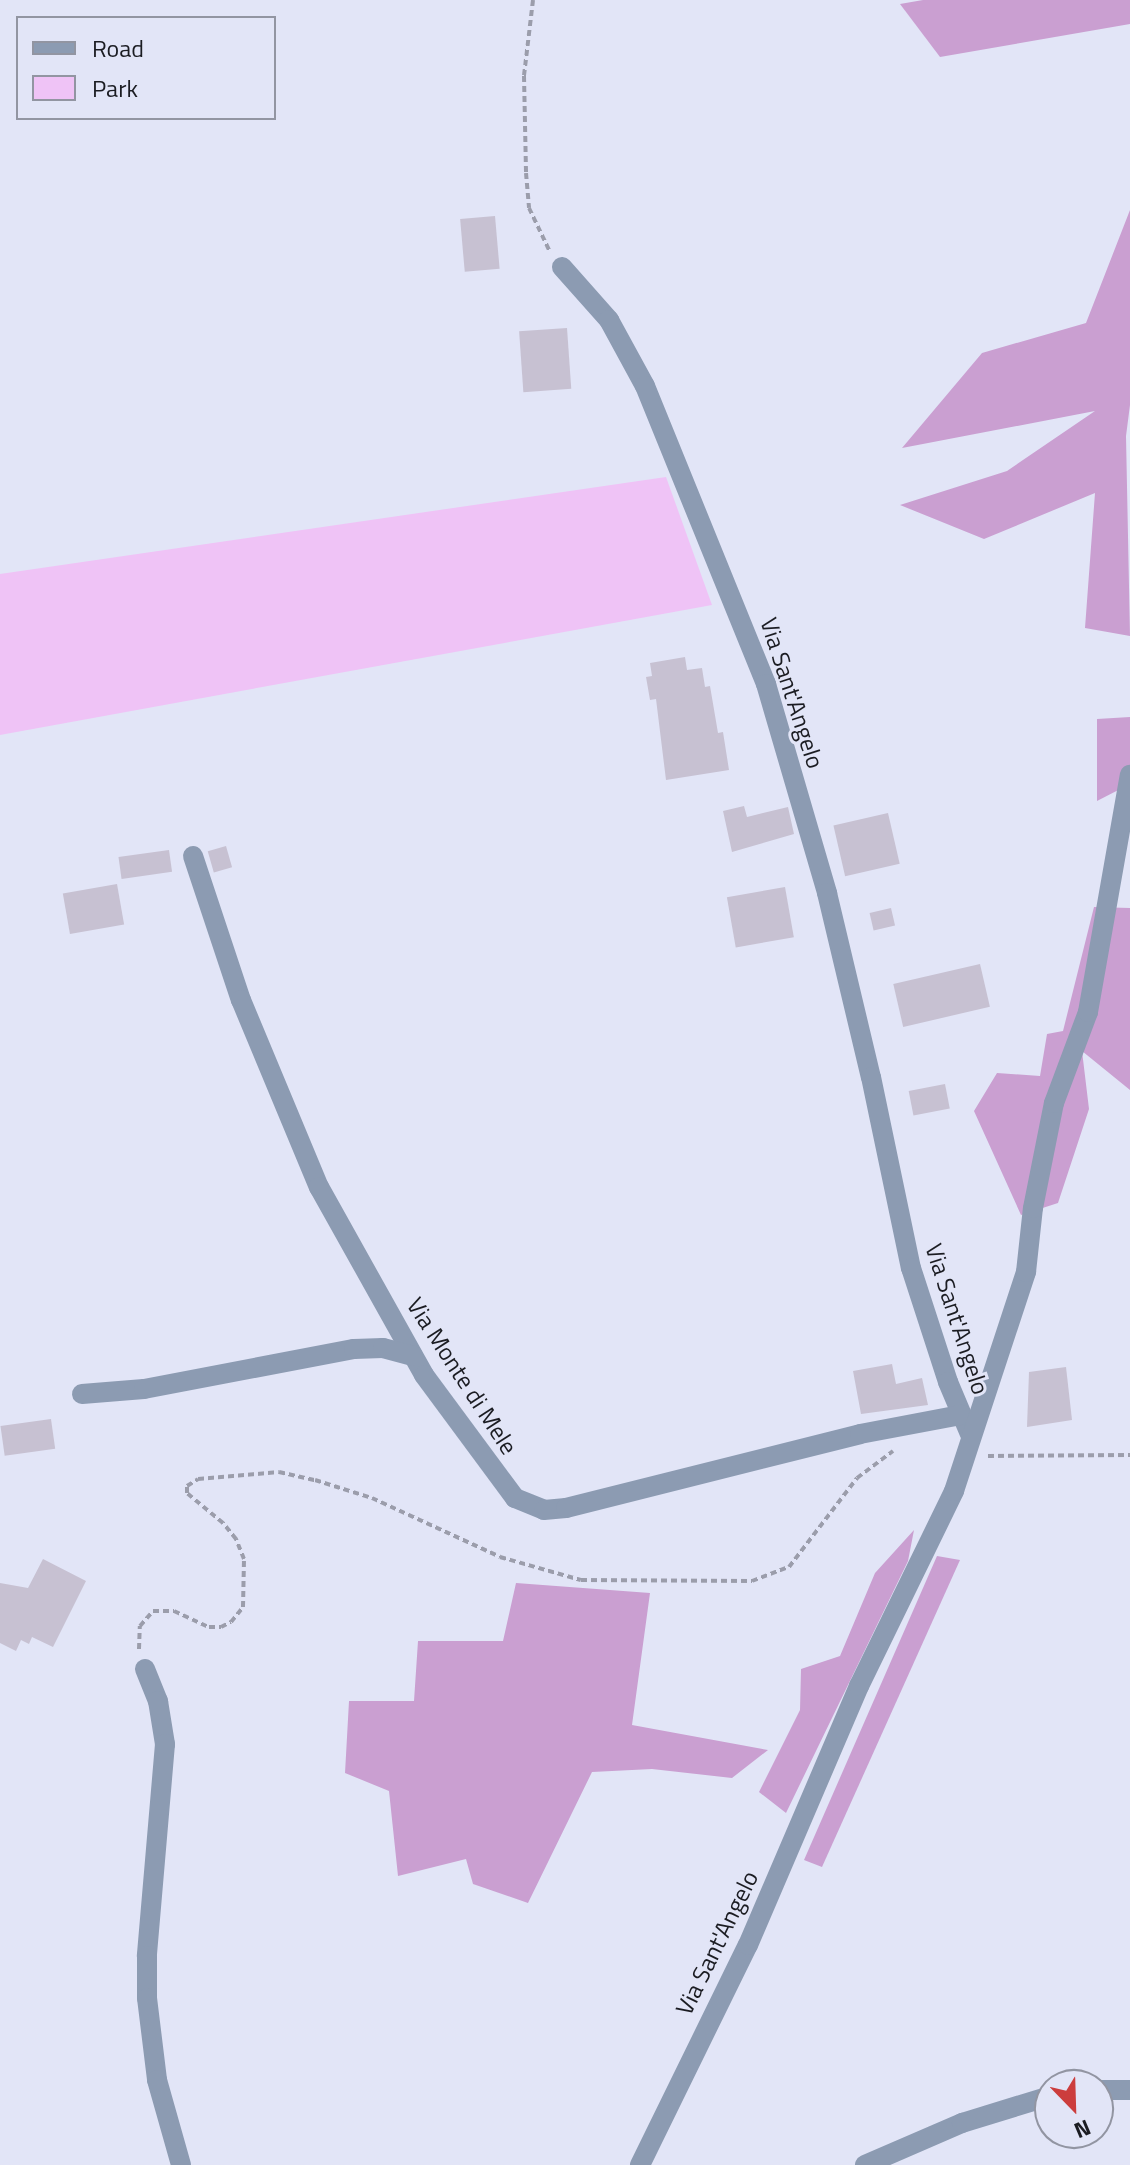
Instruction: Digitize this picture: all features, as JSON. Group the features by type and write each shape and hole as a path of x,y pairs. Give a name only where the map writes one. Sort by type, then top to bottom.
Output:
{"street":[{"name":"Via Sant'Angelo","path":"562,267 609,320 645,386 766,684 830,908 871,1077 911,1268 966,1425"},
{"name":"Via Sant'Angelo","path":"640,2165 748,1945 859,1686 954,1491 964,1456 966,1425 1026,1272 1033,1208 1054,1103 1088,1012 1130,775"},
{"name":"Via Monte di Mele","path":"193,856 241,1000 319,1187 413,1356 503,1485 521,1502 544,1510 575,1506 860,1434 966,1425"},
{"path":"82,1394 144,1389 354,1349 383,1348 413,1356"},
{"path":"145,1669 158,1701 165,1744 147,1956 147,1998 157,2080 181,2165"},
{"path":"865,2165 962,2123 1034,2101"}],"path":[{"path":"533,0 524,76 529,208 541,238 562,267"},
{"path":"145,1669 138,1636 145,1617 153,1611 174,1611 209,1627 221,1627 231,1622 243,1607 246,1578 241,1549 223,1523 187,1493 187,1486 198,1479 279,1472 315,1480 372,1498 500,1557 581,1580 752,1581 789,1567 857,1478 903,1444"},
{"path":"964,1456 1130,1455"}],"green space":[{"path":"666,477 712,605 0,735 0,574"}],"shaded area":[{"path":"923,0 1130,0 1130,24 940,57 900,4"},
{"path":"1130,210 1130,405 1126,436 1130,636 1085,628 1095,493 984,539 900,505 1007,471 1095,411 902,448 982,353 1086,323"},
{"path":"1130,717 1130,784 1097,801 1097,719"},
{"path":"1094,907 1130,908 1130,1090 1082,1051 1089,1109 1058,1203 1021,1215 974,1111 997,1073 1040,1076 1047,1034 1063,1031"},
{"path":"914,1530 908,1561 786,1813 759,1792 800,1710 801,1669 840,1656 875,1573"},
{"path":"937,1556 960,1560 822,1867 804,1860"},
{"path":"516,1583 650,1593 632,1725 768,1750 732,1778 652,1769 592,1772 528,1903 473,1884 466,1859 398,1876 389,1791 345,1773 349,1701 414,1701 418,1641 503,1641"}],"building":[{"path":"495,216 500,269 465,272 460,219"},
{"path":"567,328 571,389 523,392 519,331"},
{"path":"685,657 687,670 702,668 705,687 710,686 718,733 723,732 729,770 666,780 656,699 650,700 646,677 652,676 650,663"},
{"path":"744,806 747,817 788,807 794,834 732,852 723,811"},
{"path":"888,813 900,864 845,876 833,826"},
{"path":"226,846 232,867 214,872 208,851"},
{"path":"169,850 172,872 122,879 118,857"},
{"path":"117,884 124,924 70,934 63,894"},
{"path":"785,887 794,937 736,947 727,897"},
{"path":"891,908 895,926 874,930 870,913"},
{"path":"980,964 990,1007 903,1027 893,984"},
{"path":"945,1084 950,1109 913,1116 909,1091"},
{"path":"892,1364 896,1384 922,1378 928,1405 861,1414 853,1371"},
{"path":"1066,1367 1072,1420 1027,1427 1029,1372"},
{"path":"51,1419 55,1449 5,1456 0,1426"},
{"path":"43,1559 86,1581 53,1647 32,1637 29,1644 21,1640 16,1651 0,1643 0,1583 28,1588"}]}
